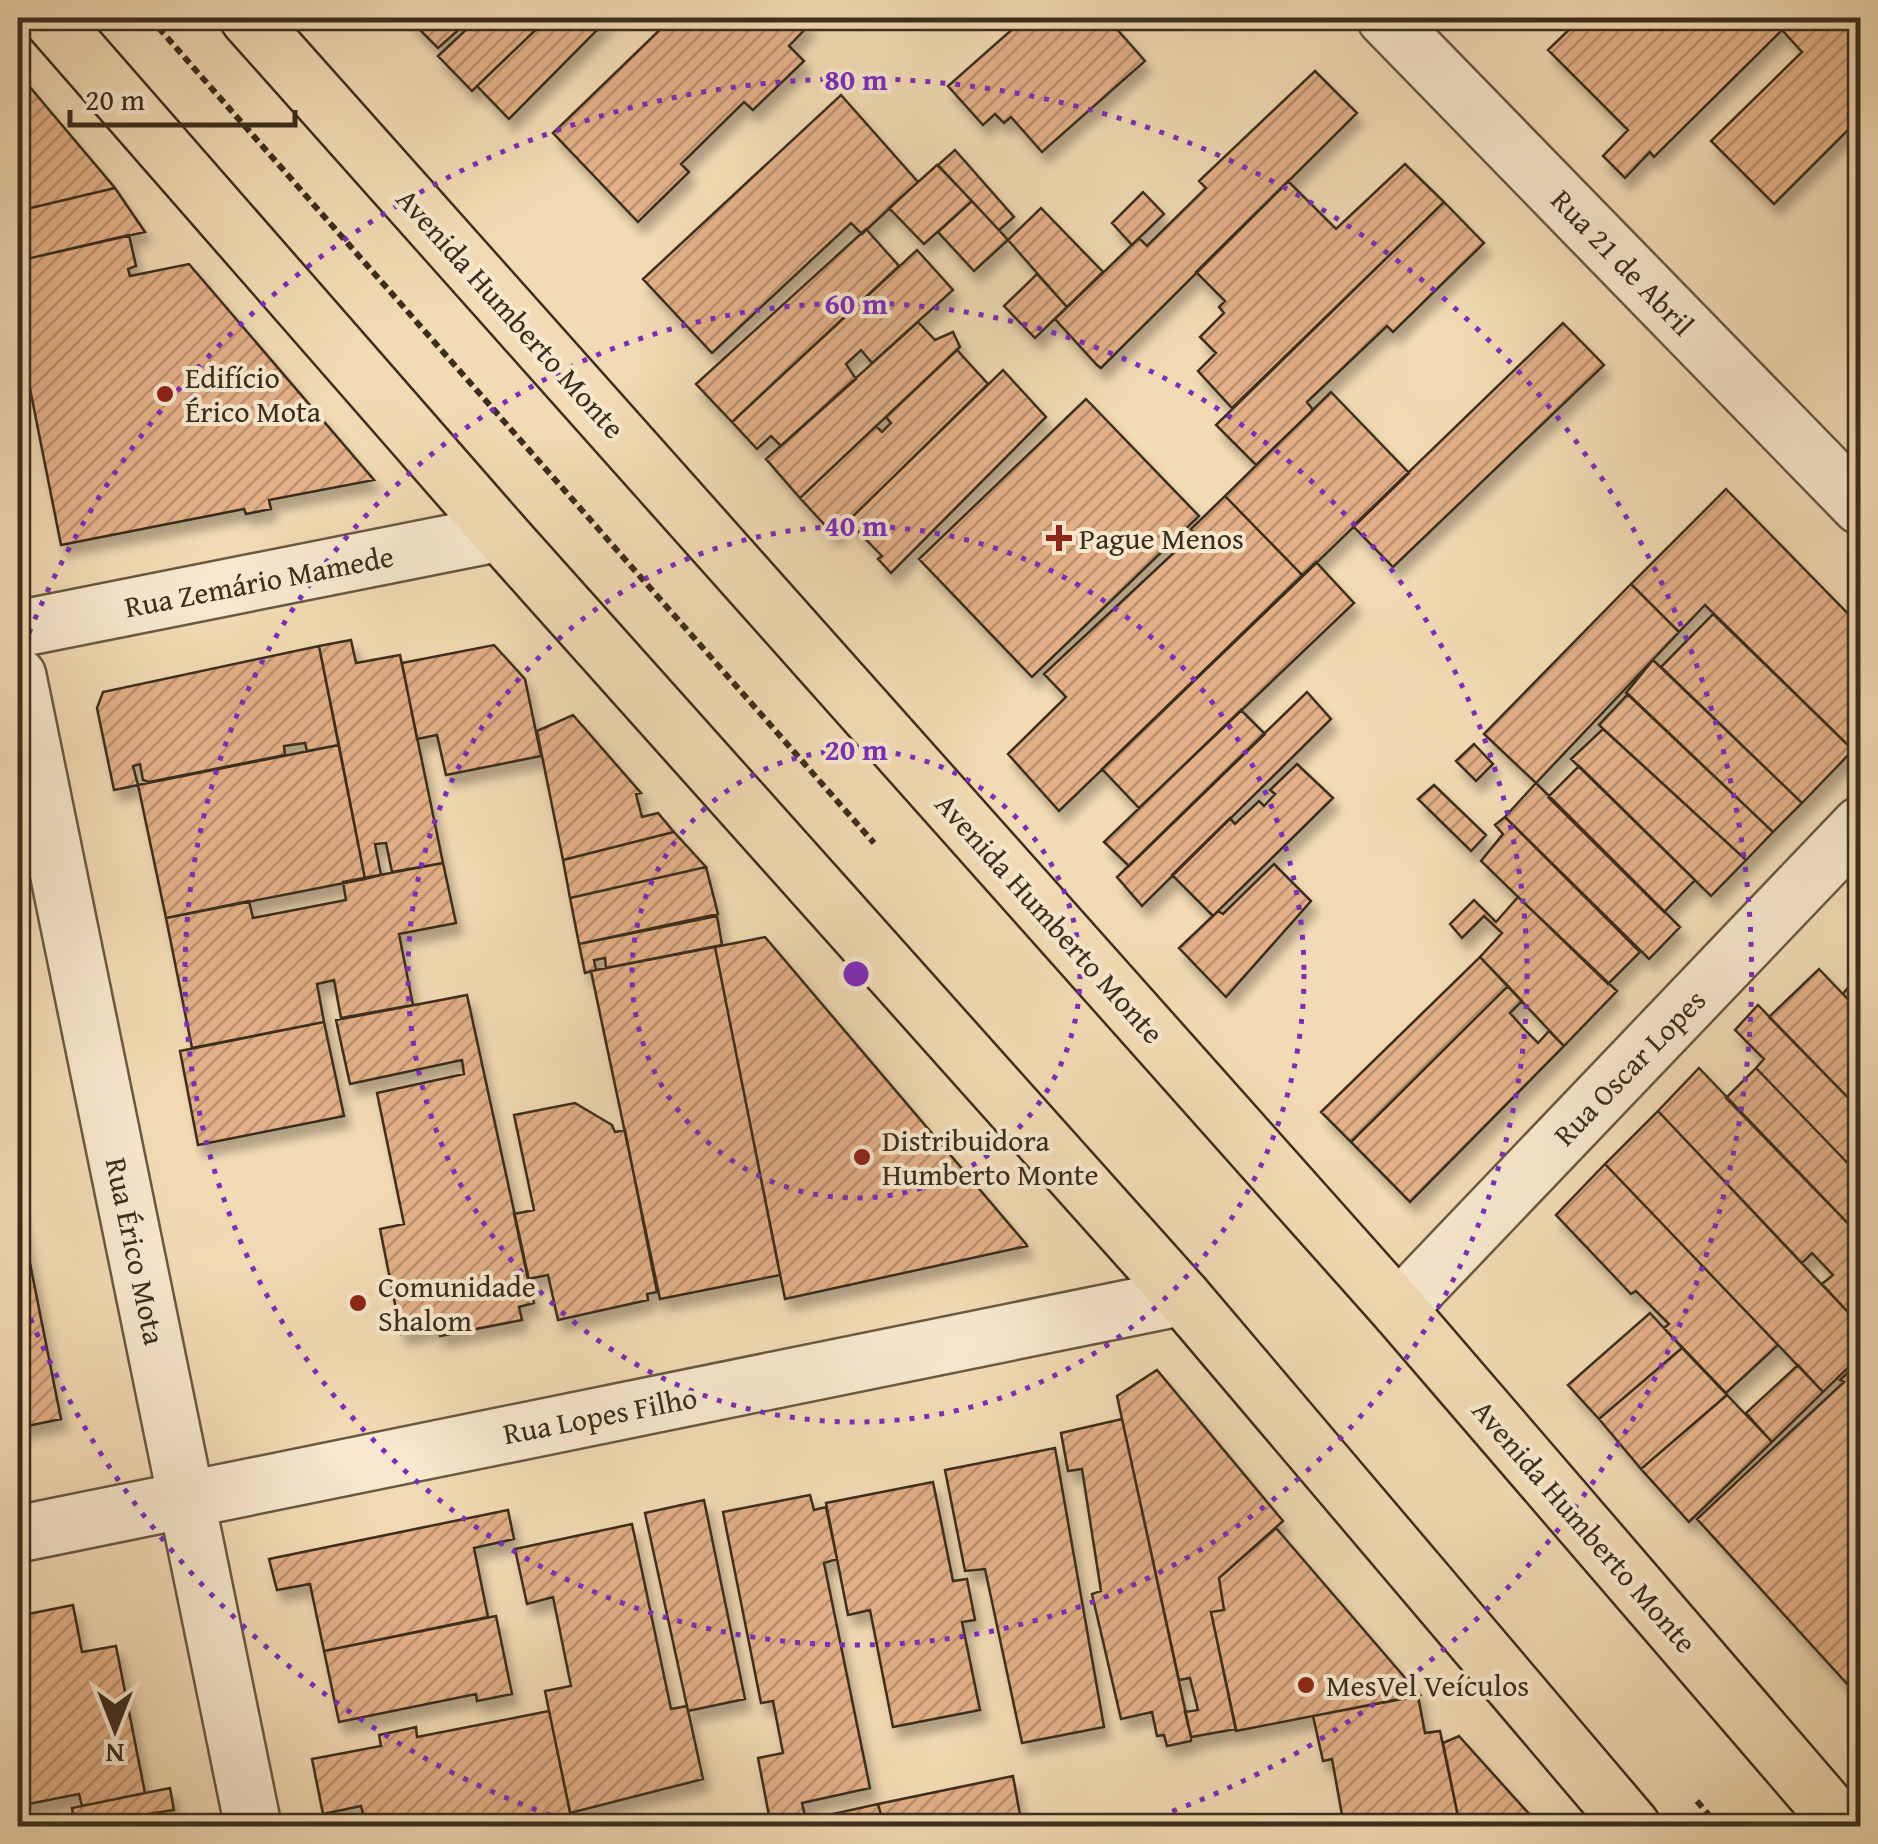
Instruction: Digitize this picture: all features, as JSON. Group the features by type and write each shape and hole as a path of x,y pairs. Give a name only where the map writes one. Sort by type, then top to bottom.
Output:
{"main road":[{"path":"50,18 500,534 1183,1297 1632,1826"},
{"name":"Avenida Humberto Monte","path":"248,18 1398,1309 1843,1826"}],"street":[{"name":"Rua 21 de Abril","path":"1384,18 1860,506"},
{"name":"Rua Zemário Mamede","path":"18,630 500,534"},
{"name":"Rua Érico Mota","path":"18,676 253,1826"},
{"name":"Rua Oscar Lopes","path":"1398,1309 1860,825"},
{"name":"Rua Lopes Filho","path":"18,1534 1183,1297"}],"building":[{"path":"408,18 472,18 438,48"},
{"path":"489,18 548,18 472,91 438,56 471,25 476,30"},
{"path":"548,18 609,18 509,119 477,86"},
{"path":"672,18 802,18 809,25 789,46 804,61 753,110 744,102 681,164 689,172 638,222 553,133"},
{"path":"1025,18 1107,18 1145,61 1042,152 1011,117 1004,123 995,114 983,125 948,86"},
{"path":"1581,18 1860,18 1860,118 1774,204 1711,141 1802,52 1782,30 1654,157 1650,152 1625,178 1603,156 1628,130 1548,50"},
{"path":"1315,71 1357,113 1101,368 1055,319 1139,238 1147,246 1206,188 1199,181"},
{"path":"18,73 115,188 18,211"},
{"path":"841,95 918,182 862,234 851,223 712,353 643,279"},
{"path":"955,150 1014,217 999,230 938,165"},
{"path":"1405,164 1444,202 1232,408 1198,371 1216,353 1200,337 1224,313 1219,307 1225,301 1196,272 1288,181 1336,229"},
{"path":"937,165 972,201 924,244 889,208"},
{"path":"115,188 145,232 18,261 18,211"},
{"path":"1143,192 1164,214 1132,245 1112,223"},
{"path":"972,201 1008,240 974,271 938,232"},
{"path":"1444,202 1484,243 1393,332 1387,326 1307,402 1313,410 1256,465 1216,425"},
{"path":"1041,208 1103,272 1067,307 1008,240"},
{"path":"866,229 899,266 732,422 696,384"},
{"name":"Edifício Érico Mota","path":"129,235 136,266 128,269 130,276 189,264 374,480 269,500 271,509 246,514 244,509 61,545 18,328 18,261"},
{"path":"917,250 953,290 872,363 861,350 846,364 856,379 781,446 771,436 757,449 732,422"},
{"path":"1037,274 1067,307 1035,338 1004,306"},
{"path":"918,322 935,340 953,332 960,347 800,498 766,459"},
{"path":"1563,323 1604,365 1393,567 1353,526"},
{"path":"957,350 988,384 834,535 800,498 876,426 882,432 891,423 886,417"},
{"path":"1003,370 1046,417 891,573 878,559 882,556 848,521"},
{"path":"1331,392 1409,473 1303,576 1225,496"},
{"name":"Pague Menos","path":"1086,399 1199,516 1032,677 919,559"},
{"path":"1726,489 1860,626 1860,742 1853,750 1705,605 1679,632 1631,584"},
{"path":"1225,496 1303,576 1059,811 1008,754 1066,697 1044,674 1195,533 1191,529"},
{"path":"1316,562 1354,603 1139,808 1102,769"},
{"path":"1631,584 1679,632 1536,783 1484,734"},
{"path":"1713,614 1853,750 1802,803 1661,667"},
{"path":"351,640 356,663 400,655 443,863 392,872 386,843 375,844 381,875 365,879 319,646"},
{"path":"494,645 525,679 541,756 446,775 437,735 417,739 402,663"},
{"path":"319,646 339,745 307,751 305,743 284,746 285,755 149,782 143,780 140,764 133,766 138,785 114,790 97,708 103,692"},
{"path":"1653,660 1802,803 1773,832 1626,693"},
{"path":"1307,692 1331,719 1142,906 1117,877"},
{"path":"1628,694 1773,832 1746,860 1599,725"},
{"path":"1241,710 1265,734 1129,866 1104,842"},
{"path":"573,715 641,793 636,794 642,817 658,813 674,832 563,860 537,731"},
{"path":"1603,729 1746,860 1711,896 1571,759"},
{"path":"1474,744 1493,764 1476,781 1456,761"},
{"path":"339,745 365,879 166,918 138,785"},
{"path":"1297,764 1333,798 1213,916 1172,875 1230,818 1235,824 1259,801 1264,806 1275,794 1270,790"},
{"path":"1579,766 1695,880 1664,912 1548,797"},
{"path":"1536,783 1680,927 1649,959 1505,817"},
{"path":"1434,785 1486,835 1471,851 1418,799"},
{"path":"1505,817 1640,952 1608,984 1481,861 1503,834 1495,825"},
{"path":"674,832 706,867 570,898 563,860"},
{"path":"443,863 456,923 399,934 413,1005 341,1018 334,980 317,984 324,1022 192,1048 166,918 249,901 253,918 346,900 343,882"},
{"path":"1274,864 1311,901 1226,997 1179,948 1218,911 1223,914"},
{"path":"706,867 718,914 579,944 570,898"},
{"path":"1518,897 1617,991 1564,1046 1480,957 1502,933 1484,916 1462,938 1450,924 1474,900 1496,922"},
{"path":"717,916 722,945 606,968 605,958 594,960 596,970 585,973 579,944"},
{"path":"765,937 1027,1246 785,1299 715,947"},
{"path":"715,947 780,1275 660,1299 591,971"},
{"path":"1480,957 1508,986 1351,1142 1321,1112"},
{"path":"1819,969 1860,1012 1860,1110 1769,1017"},
{"path":"1860,972 1860,1012 1843,994"},
{"path":"1508,986 1522,1001 1510,1013 1526,1031 1538,1043 1549,1031 1564,1046 1410,1202 1351,1142"},
{"path":"467,995 534,1303 519,1307 522,1320 440,1336 437,1326 401,1334 380,1229 404,1224 377,1093 464,1074 462,1060 350,1084 336,1020"},
{"path":"1758,1005 1860,1110 1860,1176 1756,1068 1764,1059 1735,1030"},
{"path":"324,1022 344,1116 198,1145 180,1051"},
{"path":"1699,1068 1860,1236 1860,1325 1822,1284 1833,1275 1812,1253 1802,1263 1658,1111"},
{"path":"1756,1068 1860,1176 1860,1236 1726,1098"},
{"path":"575,1103 612,1125 615,1132 625,1130 657,1292 647,1294 648,1300 558,1320 548,1275 528,1279 514,1214 534,1210 514,1115"},
{"path":"1658,1111 1860,1325 1860,1356 1823,1392 1605,1164"},
{"path":"1605,1164 1778,1345 1726,1393 1664,1328 1669,1324 1636,1291 1631,1294 1556,1215"},
{"path":"18,1203 61,1419 18,1428"},
{"path":"1650,1313 1682,1348 1599,1419 1568,1385"},
{"path":"1682,1348 1727,1395 1641,1469 1599,1419"},
{"path":"1860,1361 1860,1698 1697,1519 1844,1382 1840,1380"},
{"path":"1798,1365 1823,1392 1772,1442 1746,1413"},
{"path":"1157,1370 1283,1521 1219,1578 1224,1610 1211,1612 1236,1729 1191,1737 1185,1712 1198,1710 1190,1678 1179,1680 1117,1396"},
{"path":"1727,1395 1772,1442 1689,1522 1641,1469"},
{"path":"1122,1419 1191,1737 1191,1741 1167,1746 1164,1735 1157,1736 1152,1712 1121,1719 1092,1594 1101,1591 1082,1469 1068,1471 1061,1433"},
{"path":"1055,1448 1104,1727 1022,1743 985,1569 965,1571 945,1470"},
{"path":"933,1482 953,1581 967,1579 975,1620 962,1622 980,1710 893,1727 870,1610 848,1615 826,1503"},
{"path":"810,1495 814,1510 826,1507 837,1559 824,1563 870,1788 802,1803 806,1820 771,1826 758,1758 783,1753 773,1701 761,1703 723,1512"},
{"path":"704,1500 745,1699 688,1711 645,1513"},
{"path":"508,1510 514,1539 474,1548 488,1617 324,1651 310,1584 277,1590 269,1559"},
{"path":"632,1524 671,1709 687,1706 703,1779 570,1813 545,1691 571,1686 553,1597 527,1604 515,1549"},
{"path":"1276,1528 1420,1695 1236,1731 1211,1612 1224,1610 1219,1578"},
{"path":"73,1605 82,1652 116,1646 145,1793 82,1806 79,1794 18,1806 18,1616"},
{"path":"496,1616 512,1694 477,1701 476,1694 339,1722 324,1651"},
{"path":"1418,1696 1425,1733 1440,1731 1460,1826 1344,1826 1332,1759 1323,1761 1313,1716"},
{"path":"549,1711 573,1826 366,1826 361,1806 323,1814 312,1759 381,1746 379,1735 416,1727 417,1737"},
{"path":"1459,1736 1540,1826 1460,1826 1443,1743"},
{"path":"1013,1776 1022,1826 884,1826 878,1804"},
{"path":"170,1788 174,1810 148,1814 150,1826 40,1826 74,1820 72,1808"},
{"path":"878,1804 884,1826 771,1826 806,1820"}],"place":[{"name":"Edifício Érico Mota","path":"165,394"},
{"name":"Pague Menos","path":"1059,538"},
{"name":"Distribuidora Humberto Monte","path":"862,1157"},
{"name":"Comunidade Shalom","path":"358,1303"},
{"name":"MesVel Veículos","path":"1306,1685"}]}
